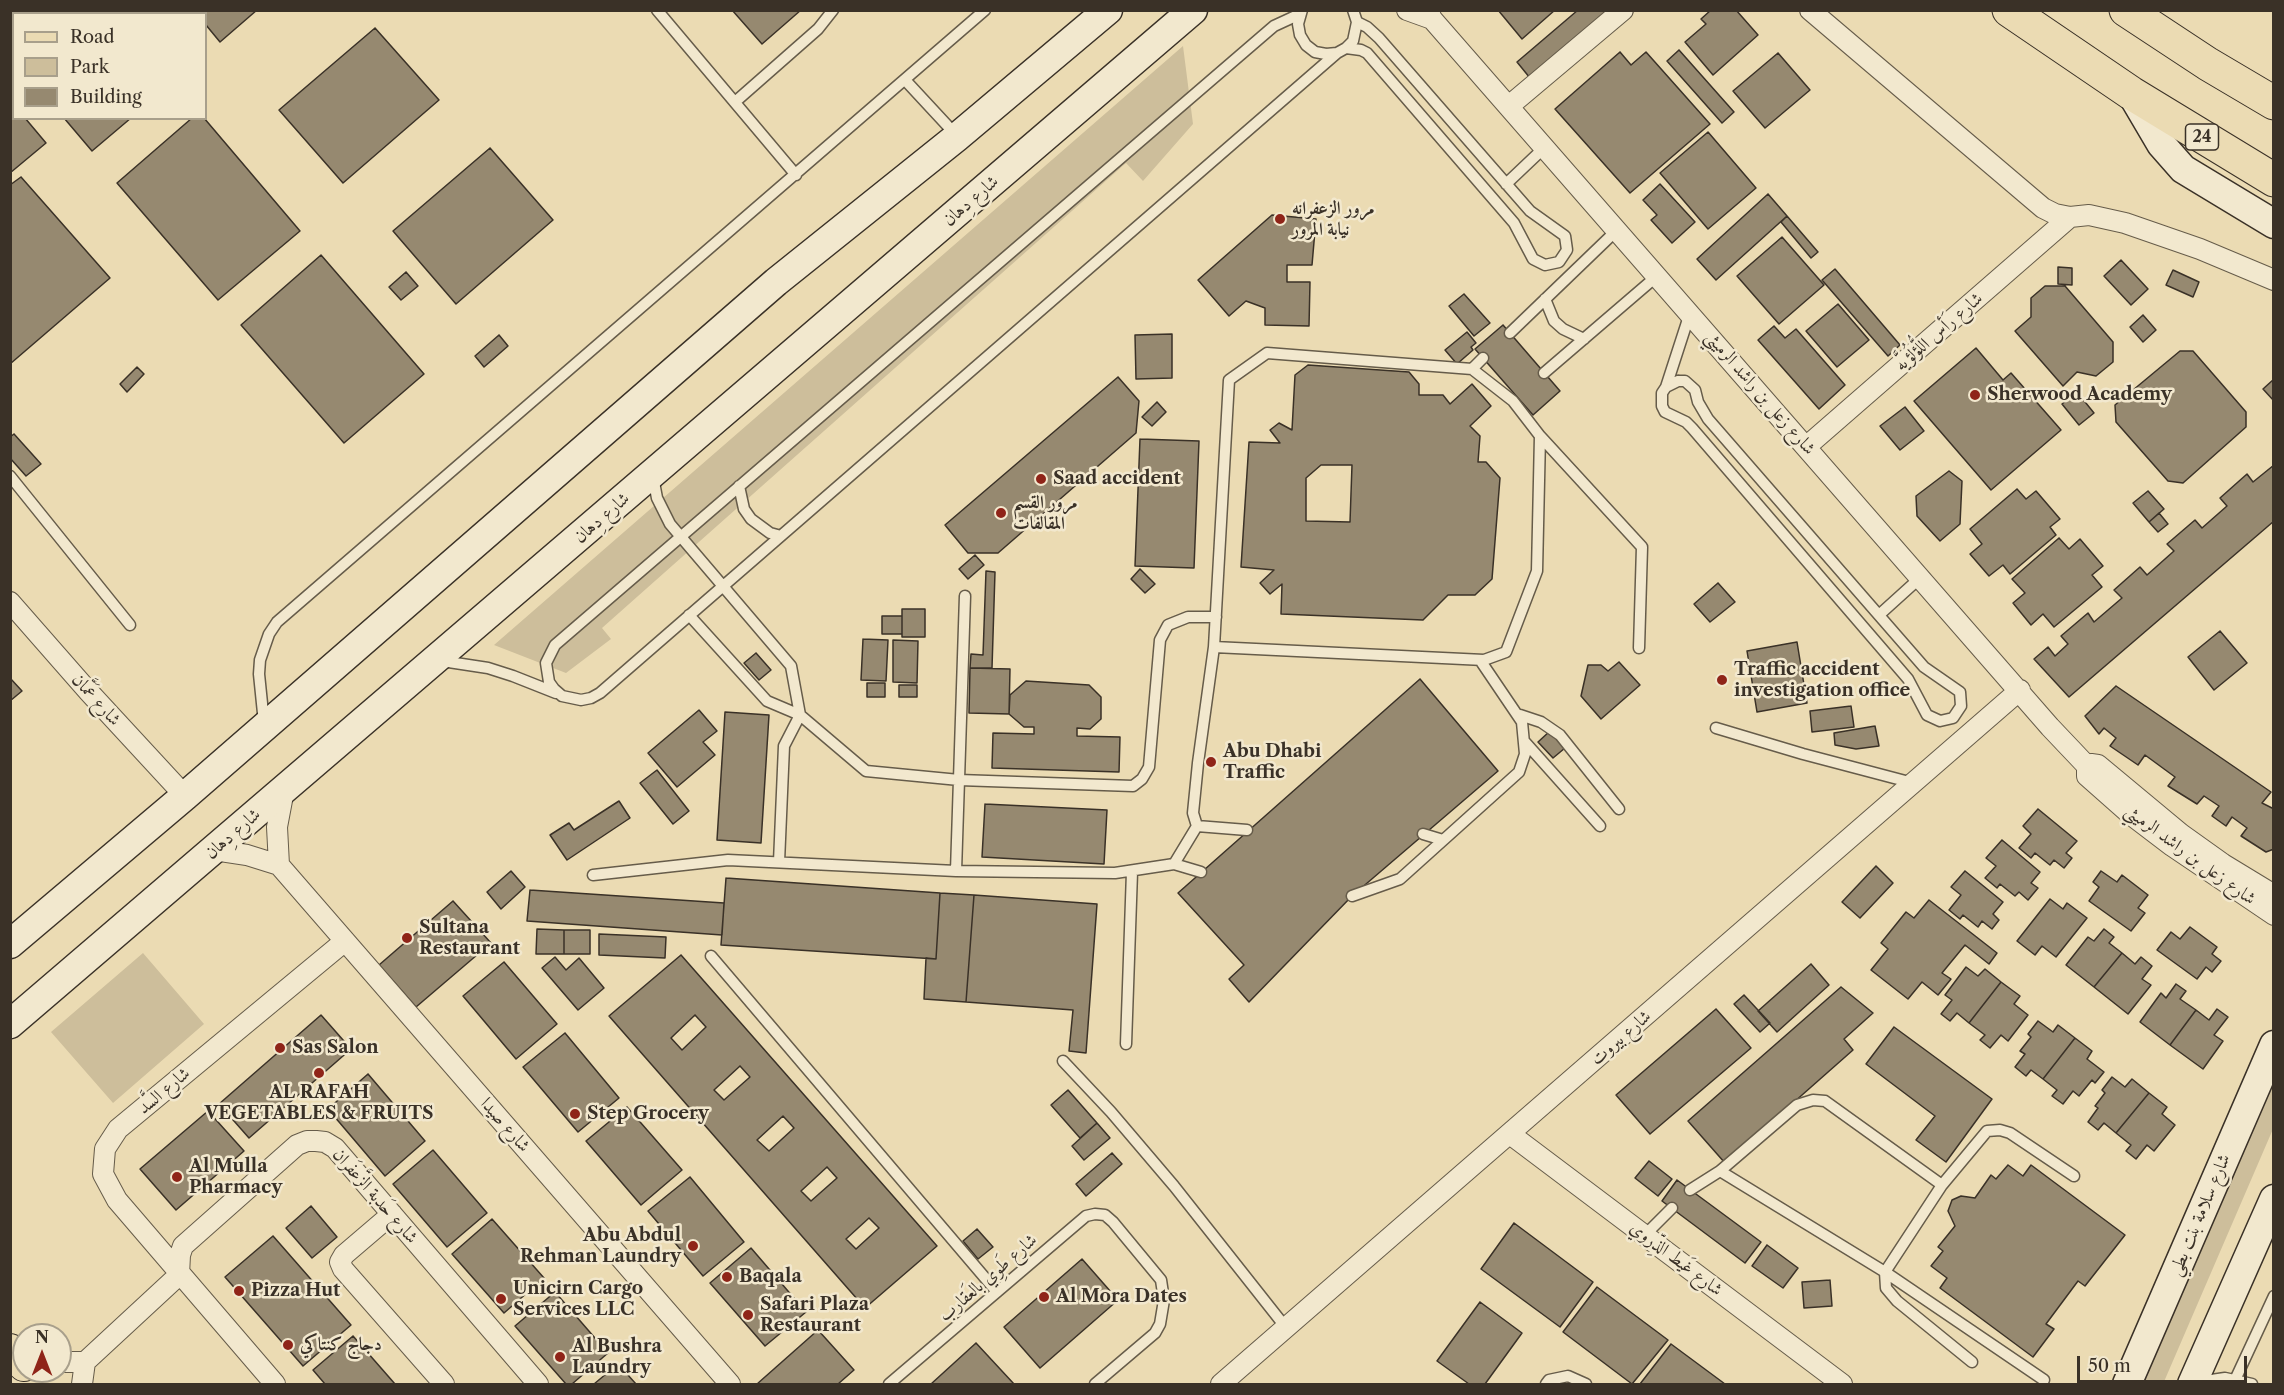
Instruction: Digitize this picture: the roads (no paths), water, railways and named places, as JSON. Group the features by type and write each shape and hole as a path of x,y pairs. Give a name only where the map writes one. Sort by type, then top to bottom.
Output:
{"highway":[{"name":"24","path":"2009,10 2131,93 2274,180"},
{"path":"2126,10 2208,64 2274,103"}],"street":[{"path":"10,944 776,282 957,137 1108,10"},
{"name":"شارع دِهان","path":"10,1024 1193,10"},
{"name":"شارع زعل بن راشد الرميثي","path":"1407,10 1430,15 2050,727 2087,766 2087,776 2130,814 2211,875 2274,915"},
{"path":"1509,106 1623,10"},
{"path":"1810,10 2027,197 2043,208 2055,214 2070,217 2089,215 2125,223 2200,249 2274,280"},
{"path":"2131,93 2161,144 2183,169 2274,224"},
{"name":"شارع رَأس اللُّؤلُؤيَّه","path":"1807,446 2070,217"},
{"name":"شارع عَمَّان","path":"10,602 184,796"},
{"name":"شارع بيروت","path":"1223,1384 2020,690"},
{"name":"شارع زعل بن راشد الرميثي","path":"2087,766 2098,765 2181,834 2223,864 2274,895"},
{"path":"214,850 247,855 279,865 277,828 284,790"},
{"name":"شارع صيدا","path":"279,865 730,1384"},
{"name":"شارع السَّد","path":"275,1384 179,1275 117,1200 103,1174 105,1149 118,1129 345,941"},
{"name":"شارع سلامة بنت بطي","path":"2127,1384 2274,1046"},
{"name":"شارع غَيط الذِّروي","path":"1510,1134 1842,1384"},
{"name":"شارع حَدبة الزَّعفَران","path":"179,1275 183,1246 297,1145 307,1141 325,1142 335,1148 538,1384"},
{"path":"2192,1384 2274,1199"},
{"path":"392,1214 344,1255 340,1262 343,1269 444,1384"},
{"path":"82,1384 85,1362 179,1275"},
{"path":"72,1362 85,1362"}],"lane":[{"path":"657,10 796,175"},
{"path":"735,102 818,29 833,10"},
{"path":"265,726 259,674 260,660 269,634 277,622 906,81 985,10"},
{"path":"435,660 488,668 562,696 581,700 600,693 1353,41 1357,22 1353,10"},
{"path":"1301,12 1298,24 1300,35 1306,45 1326,54 1342,50 1361,50 1367,53 1514,223 1533,259 1545,265 1559,262 1567,250 1565,236 1530,211 1380,38 1357,22"},
{"path":"562,696 549,682 546,672 546,663 555,645 1274,26 1301,12"},
{"path":"906,81 957,137"},
{"path":"1506,184 1545,147"},
{"path":"1510,333 1617,230"},
{"path":"1544,373 1657,276"},
{"path":"1545,299 1554,321 1563,329 1584,339"},
{"path":"1666,387 1678,381 1690,384 1708,419 1924,667 1960,692 1961,706 1953,718 1940,721 1927,715 1908,679 1692,428 1686,422 1665,412 1661,399 1690,313"},
{"path":"1174,864 1197,826 1193,813 1214,646 1229,380 1267,353 1472,369 1515,399 1540,436 1642,547 1639,648"},
{"path":"1472,369 1483,358"},
{"path":"1214,646 1480,660 1494,658 1506,652 1537,572 1540,436"},
{"path":"653,474 654,487 662,510 681,537 791,666 800,715 784,746 779,862"},
{"path":"10,476 130,625"},
{"path":"739,486 744,509 751,519 770,533 781,536"},
{"path":"1879,615 1921,577"},
{"path":"956,871 965,596"},
{"path":"690,615 768,701 800,715 866,771 959,780 1133,786 1142,779 1149,767 1160,640 1168,625 1188,617 1215,618"},
{"path":"1352,896 1400,879 1519,772 1525,754 1520,715 1480,660"},
{"path":"1520,715 1541,722 1560,735 1619,809"},
{"path":"1716,728 1913,783"},
{"path":"1525,742 1600,826"},
{"path":"1197,826 1247,830"},
{"path":"1423,834 1443,840"},
{"path":"593,875 728,860 956,871 1115,873 1174,864 1201,872"},
{"path":"1126,1044 1132,872"},
{"path":"711,956 997,1292"},
{"path":"1063,1061 1111,1112 1174,1186 1287,1329"},
{"path":"1690,1190 1720,1171 1797,1105 1813,1100 1826,1101 1942,1185"},
{"path":"1972,1362 1897,1301 1886,1287 1885,1272 1942,1185 1987,1131 2000,1130 2010,1133 2074,1176"},
{"path":"1720,1171 1885,1272 2044,1380"},
{"path":"1645,1235 1672,1208"},
{"name":"شارع طَوِي بالعَقارب","path":"889,1384 1086,1216 1095,1214 1105,1215 1113,1221 1161,1280 1164,1300 1160,1324 1155,1333 1095,1384"},
{"path":"2235,1380 2274,1296"},
{"path":"1546,1384 1549,1380 1568,1376 1586,1384"},
{"path":"2192,1384 2214,1378 2252,1384"}],"place":[{"name":"مرور الزعفرانه نيابة المرور","path":"1280,219"},
{"name":"Sherwood Academy","path":"1975,395"},
{"name":"Saad accident","path":"1041,479"},
{"name":"مرور القسم المقالفات","path":"1001,513"},
{"name":"Traffic accident investigation office","path":"1722,680"},
{"name":"Abu Dhabi Traffic","path":"1211,762"},
{"name":"Sultana Restaurant","path":"407,938"},
{"name":"Sas Salon","path":"280,1048"},
{"name":"AL RAFAH VEGETABLES & FRUITS","path":"319,1073"},
{"name":"Step Grocery","path":"575,1114"},
{"name":"Al Mulla Pharmacy","path":"177,1177"},
{"name":"Abu Abdul Rehman Laundry","path":"693,1246"},
{"name":"Baqala","path":"727,1277"},
{"name":"Pizza Hut","path":"239,1291"},
{"name":"Al Mora Dates","path":"1044,1297"},
{"name":"Unicirn Cargo Services LLC","path":"501,1299"},
{"name":"Safari Plaza Restaurant","path":"748,1315"},
{"name":"دجاج كنتاكي","path":"288,1345"},
{"name":"Al Bushra Laundry","path":"560,1357"}]}
